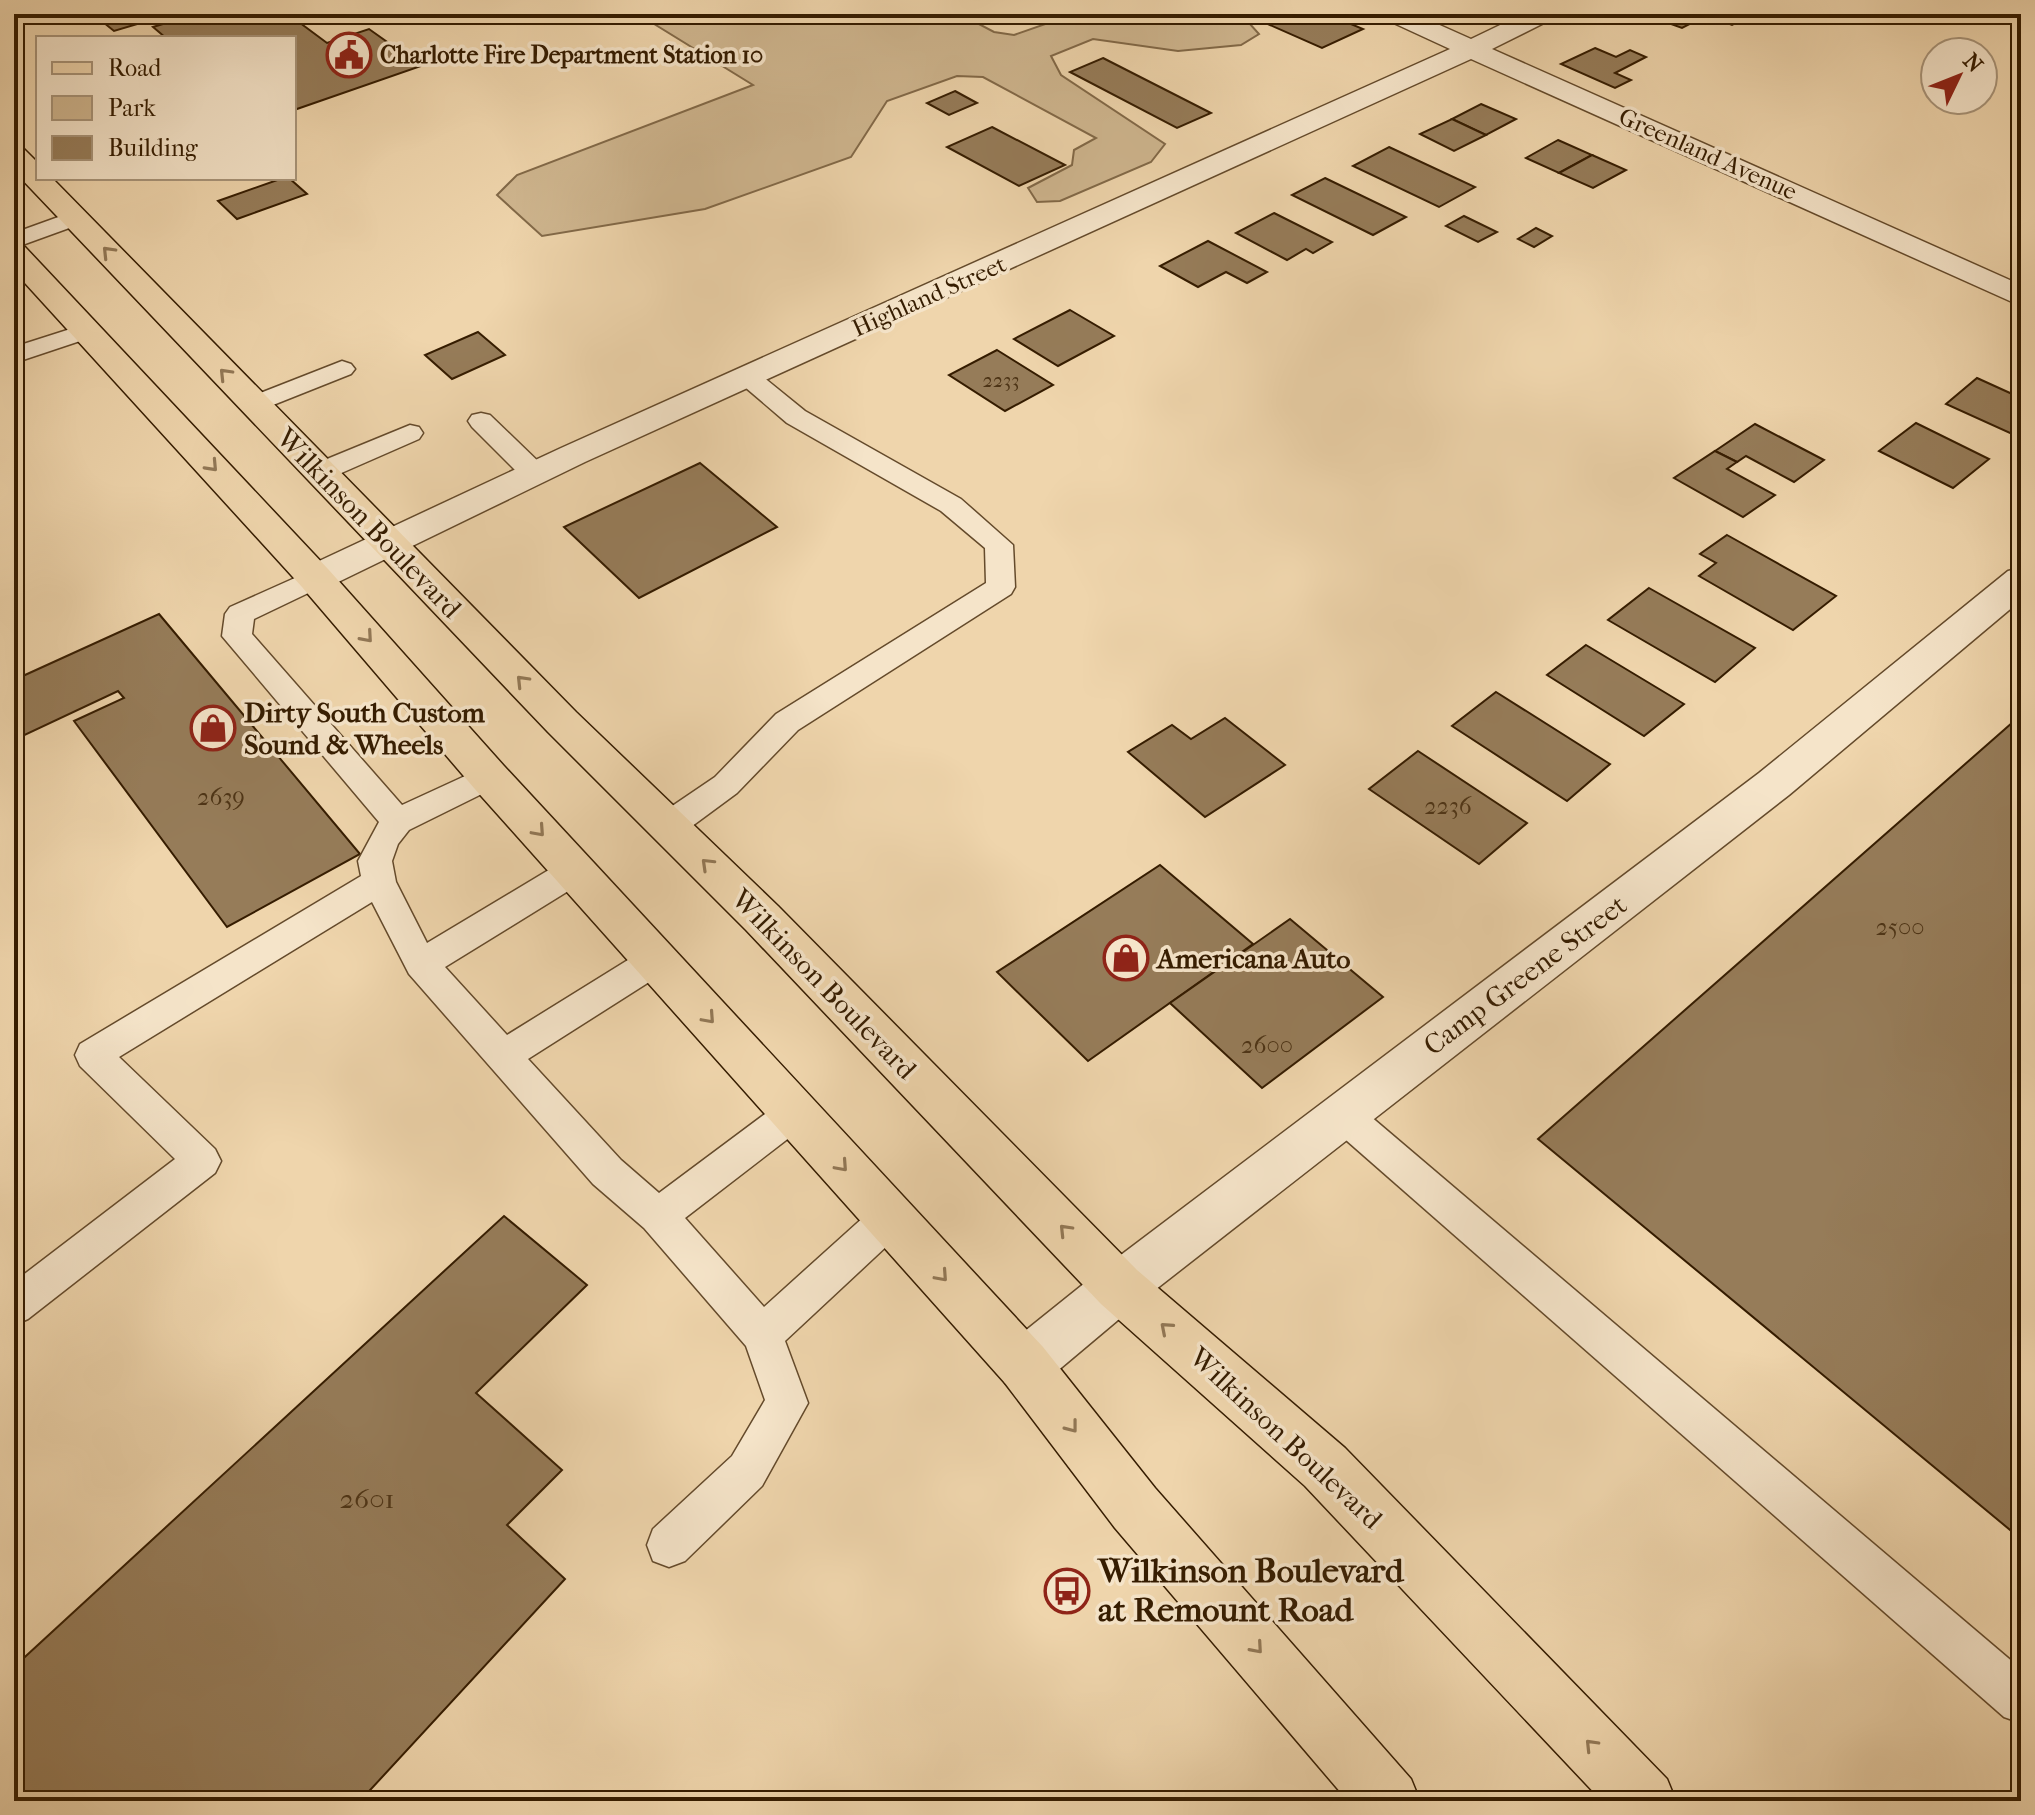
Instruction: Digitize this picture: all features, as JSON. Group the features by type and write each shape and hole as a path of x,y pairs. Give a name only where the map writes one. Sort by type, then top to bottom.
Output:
{"main road":[{"name":"Wilkinson Boulevard","path":"14,155 36,178"},
{"name":"Wilkinson Boulevard","path":"38,180 388,542 762,918 1119,1287 1325,1467 1645,1801"},
{"path":"14,253 315,578 489,777 1024,1365 1135,1508 1389,1801"}],"street":[{"name":"Greenland Avenue","path":"1394,14 2021,297"},
{"name":"Highland Street","path":"315,578 534,473 1371,96 1543,14"},
{"name":"Camp Greene Street","path":"1024,1365 1119,1287 1774,784 2021,580"}],"lane":[{"path":"14,241 75,218"},
{"path":"14,355 86,331"},
{"path":"254,404 342,369"},
{"path":"668,826 726,785 787,722 1001,587 999,545 951,505 796,417 748,377"},
{"path":"481,421 534,473"},
{"path":"320,472 410,433"},
{"path":"315,578 240,614 237,636 397,821"},
{"path":"489,777 397,821 383,840 375,861 379,882 421,964 607,1172 658,1216 762,1335 787,1403 747,1471 669,1545"},
{"path":"421,964 574,871"},
{"path":"14,1306 202,1161 93,1055 379,882"},
{"path":"504,1055 656,960"},
{"path":"658,1216 794,1113"},
{"path":"1343,1115 2021,1700"},
{"path":"762,1335 890,1218"}],"green space":[{"path":"638,14 960,14 994,32 1014,35 1074,14 1241,14 1259,34 1241,45 1178,51 1093,39 1051,56 1061,75 1165,144 1151,162 1060,201 1037,202 1028,188 1072,165 1074,150 1096,138 983,77 957,76 887,101 851,157 705,209 542,236 497,195 517,175 753,85"}],"building":[{"path":"93,14 171,14 114,31"},
{"name":"Charlotte Fire Department Station 10","path":"196,14 288,14 327,43 369,29 421,66 296,109 296,36 164,36 153,27"},
{"path":"1259,14 1327,14 1363,29 1322,48 1252,17"},
{"path":"1671,14 1753,14 1732,25 1707,15 1682,28 1660,20"},
{"path":"1595,48 1616,57 1630,50 1646,57 1615,73 1631,80 1615,88 1561,64"},
{"path":"1103,58 1211,113 1177,128 1070,72"},
{"path":"955,91 977,103 949,115 927,103"},
{"path":"1481,104 1516,119 1486,135 1452,119"},
{"path":"1452,119 1486,135 1454,151 1420,134"},
{"path":"992,127 1065,165 1019,186 947,147"},
{"path":"1558,140 1592,155 1559,173 1526,158"},
{"path":"1389,147 1475,187 1439,207 1353,166"},
{"path":"1592,155 1626,170 1593,188 1559,173"},
{"path":"1325,178 1406,217 1373,235 1292,195"},
{"path":"277,180 291,180 307,194 237,219 218,201"},
{"path":"1274,213 1332,242 1313,253 1306,249 1287,260 1236,233"},
{"path":"1464,216 1497,232 1478,242 1446,226"},
{"path":"1536,228 1552,236 1534,247 1518,239"},
{"path":"1208,241 1267,272 1247,283 1226,272 1198,287 1160,266"},
{"path":"1070,310 1114,336 1058,366 1014,339"},
{"path":"478,332 505,355 452,379 425,355"},
{"path":"997,350 1053,385 1005,411 949,375"},
{"path":"1977,378 2021,398 2021,438 1946,404"},
{"path":"1916,423 1989,459 1953,488 1879,451"},
{"path":"1755,424 1824,460 1794,482 1746,456 1737,462 1715,451"},
{"path":"1715,451 1737,462 1727,469 1775,495 1743,517 1674,478"},
{"path":"700,463 777,527 639,598 564,527"},
{"path":"1727,535 1836,596 1793,630 1699,576 1716,563 1700,554"},
{"path":"1649,588 1755,648 1715,682 1608,620"},
{"path":"159,614 360,854 227,927 74,721 124,698 118,691 14,740 14,680"},
{"path":"1586,645 1684,704 1644,736 1547,675"},
{"path":"1496,692 1610,764 1567,801 1452,726"},
{"path":"2021,715 2021,1539 1538,1139"},
{"path":"1225,718 1285,765 1205,817 1128,752 1172,725 1191,739"},
{"path":"1418,751 1527,823 1479,864 1369,789"},
{"name":"Americana Auto","path":"1160,865 1253,944 1088,1061 997,972"},
{"path":"1290,919 1383,997 1262,1088 1170,1003"},
{"path":"504,1216 587,1285 476,1393 562,1470 507,1525 565,1579 360,1801 14,1801 14,1667"}],"place":[{"name":"Charlotte Fire Department Station 10","path":"349,55"},
{"name":"Dirty South Custom Sound & Wheels","path":"213,728"},
{"name":"Americana Auto","path":"1126,958"},
{"name":"Wilkinson Boulevard at Remount Road","path":"1067,1591"}]}
